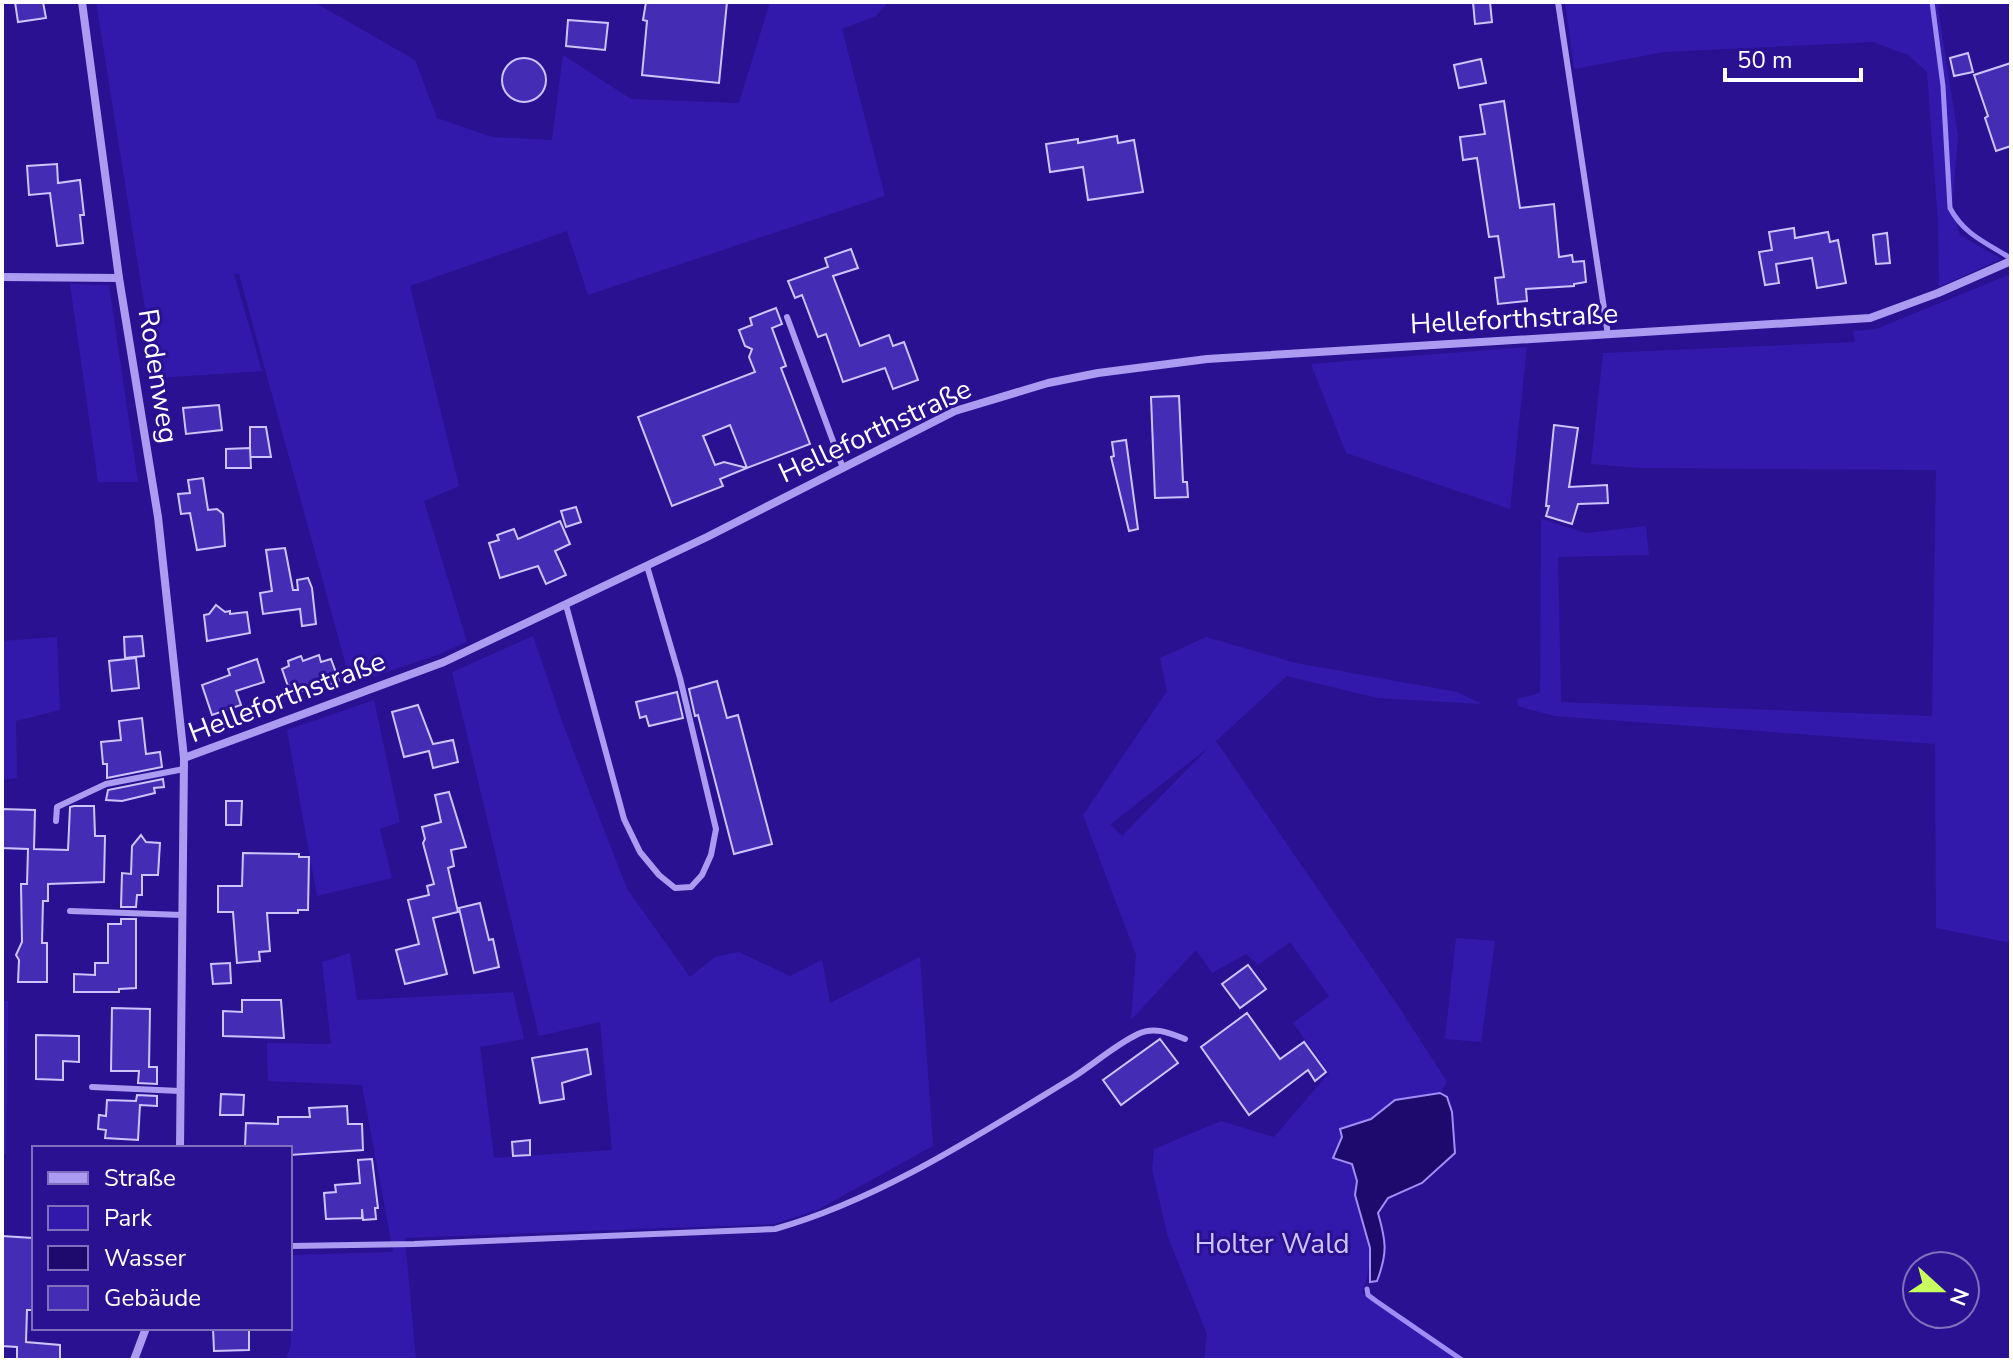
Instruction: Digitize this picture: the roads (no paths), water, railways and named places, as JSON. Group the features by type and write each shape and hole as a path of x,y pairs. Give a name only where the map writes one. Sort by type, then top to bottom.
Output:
{"street":[{"name":"Rodenweg","path":"82,2 119,278 158,517 184,758"},
{"name":"Helleforthstraße","path":"180,1146 184,758 444,662 647,566 955,411 1048,383 1098,373 1207,359 1870,318 2011,261"},
{"path":"2,277 119,278"},
{"path":"134,1360 145,1330"}],"lane":[{"path":"1558,2 1608,335"},
{"path":"787,317 843,468"},
{"path":"566,605 624,819 640,852 659,875 675,888 691,887 707,865 716,829 680,678 647,566"},
{"path":"56,821 57,807 106,784 184,769"},
{"path":"70,911 182,915"},
{"path":"292,1246 775,1229 819,1217 919,1168 1074,1077 1140,1033 1161,1030 1185,1039"},
{"path":"92,1087 180,1091"}],"water":[{"path":"1440,1093 1447,1097 1452,1112 1455,1153 1422,1183 1388,1198 1378,1213 1384,1254 1377,1281 1370,1282 1370,1248 1355,1195 1357,1181 1352,1164 1333,1158 1342,1137 1340,1129 1371,1119 1395,1100"}],"waterway":[{"path":"1932,2 1943,86 1950,208 1968,230 2007,256"},
{"path":"1367,1289 1368,1295 1376,1301 1462,1360"}],"park label":[{"name":"Holter Wald","path":"1272,1244"}]}
